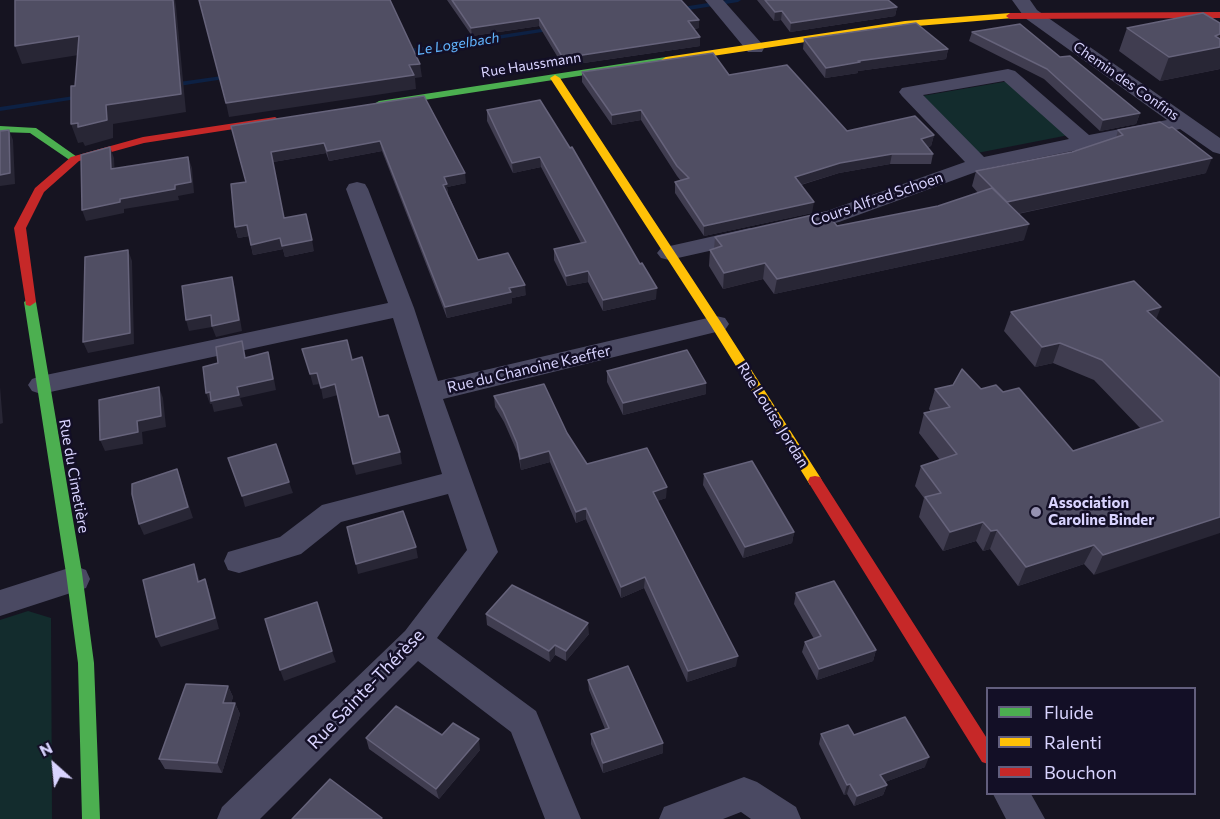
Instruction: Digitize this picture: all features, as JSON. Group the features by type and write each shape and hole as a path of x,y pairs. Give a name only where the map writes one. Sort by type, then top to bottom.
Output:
{"street":[{"path":"718,4 755,48"},
{"name":"Rue Haussmann","path":"367,106 1026,7 1220,15"},
{"name":"Chemin des Confins","path":"1026,7 1220,147"},
{"path":"979,164 909,92 1008,75 1084,142"},
{"name":"Rue Louise Jordan","path":"555,78 716,324 986,754"},
{"path":"0,129 32,130 75,159 143,140 284,119"},
{"name":"Cours Alfred Schoen","path":"669,253 831,217 979,164 1185,122"},
{"name":"Rue du Cimetière","path":"75,159 39,190 20,228 41,385 75,579 86,666 92,819"},
{"name":"Rue du Chanoine Kaeffer","path":"357,189 402,308 428,393 716,324"},
{"path":"41,385 402,308"},
{"name":"Rue Sainte-Thérèse","path":"236,819 416,641 483,552 428,393"},
{"path":"239,561 290,546 332,513 457,481"},
{"path":"0,603 75,579"},
{"path":"416,641 524,722 563,819"},
{"path":"677,819 744,794 783,819"},
{"path":"1012,795 1027,819"}],"green space":[{"path":"1009,81 1069,135 977,153 922,96"},
{"path":"28,611 51,618 52,819 0,819 0,620"}],"building":[{"path":"15,0 173,0 181,94 106,105 107,120 78,127 78,123 71,124 71,86 75,86 79,36 15,46"},
{"path":"199,0 390,0 420,64 409,65 414,75 226,103"},
{"path":"452,0 681,0 699,20 688,21 700,37 563,58 539,18 471,28"},
{"path":"765,0 888,0 897,7 791,23 782,11 775,12"},
{"path":"1203,13 1220,23 1220,34 1215,36 1220,39 1220,47 1169,57 1127,28"},
{"path":"916,23 948,49 858,61 860,62 826,68 804,39"},
{"path":"1020,24 1060,57 1070,56 1140,113 1103,120 1047,69 972,32"},
{"path":"713,53 729,75 787,65 847,131 915,116 934,135 921,139 933,154 892,154 840,163 795,177 814,202 704,226 675,182 689,178 677,166 641,110 612,115 582,72"},
{"path":"424,96 465,173 444,177 447,184 443,185 478,260 508,253 525,285 509,288 511,292 445,307 380,141 327,151 324,143 271,152 284,218 306,214 312,240 282,246 280,238 251,245 247,225 235,227 231,184 246,182 231,126"},
{"path":"540,100 570,148 572,147 640,264 642,263 657,288 603,300 588,271 566,276 554,249 586,242 540,157 512,163 487,110"},
{"path":"1160,122 1169,128 1172,127 1212,158 1007,202 976,171 1072,152 1123,135 1118,130"},
{"path":"9,130 10,173 0,175 0,131"},
{"path":"110,147 111,169 188,157 191,182 175,185 175,189 120,199 120,202 82,210 81,155"},
{"path":"992,188 1029,224 777,279 765,263 724,273 710,250 722,246 715,237 826,212 837,226 938,206"},
{"path":"128,250 130,333 83,342 85,257"},
{"path":"232,277 239,320 212,326 211,315 186,320 182,286"},
{"path":"1134,281 1161,307 1147,311 1220,378 1220,517 1103,555 1094,545 1026,567 997,530 991,531 983,522 950,532 925,497 941,493 921,466 957,454 924,413 950,407 935,389 953,385 962,369 981,389 996,385 1003,392 1019,388 1073,451 1163,421 1102,360 1060,343 1042,347 1011,312"},
{"path":"347,340 352,360 362,357 379,417 388,415 400,452 353,464 335,384 321,388 317,373 310,374 302,349"},
{"path":"242,341 245,358 268,352 273,379 237,387 239,395 211,401 210,392 206,393 203,367 218,363 216,347"},
{"path":"687,350 706,383 623,403 607,371"},
{"path":"544,384 567,433 587,464 647,448 667,487 653,492 738,656 688,671 645,577 621,587 586,508 576,512 549,451 520,459 517,443 494,396"},
{"path":"159,387 161,416 137,421 138,432 100,440 99,400"},
{"path":"276,444 289,482 242,496 228,458"},
{"path":"752,461 794,532 745,547 704,474"},
{"path":"177,469 188,507 139,524 132,484"},
{"path":"403,511 416,547 356,564 347,527"},
{"path":"194,564 198,582 205,579 215,618 156,637 143,580"},
{"path":"834,581 876,650 819,669 805,642 821,636 796,593"},
{"path":"512,585 588,623 566,651 555,645 549,651 486,614"},
{"path":"317,602 332,651 280,670 265,619"},
{"path":"628,666 663,743 603,763 591,734 609,728 588,680"},
{"path":"186,684 228,686 223,703 235,703 217,763 159,759"},
{"path":"396,706 442,735 453,723 479,739 436,789 366,738"},
{"path":"905,717 929,757 880,775 887,785 857,796 850,784 847,785 821,734 848,725 854,735"},
{"path":"330,779 382,818 292,819"}],"waterway":[{"name":"Le Logelbach","path":"676,10 738,0"},
{"name":"Le Logelbach","path":"403,52 553,29"},
{"name":"Le Logelbach","path":"172,85 229,77"},
{"name":"Le Logelbach","path":"0,109 81,97"}],"traffic: fast":[{"path":"379,104 666,60"},
{"path":"0,129 32,130 75,159"},
{"path":"30,302 81,618 88,683 91,819"}],"traffic: slow":[{"path":"666,60 905,24 1010,16"},
{"path":"555,78 716,324 815,481"}],"traffic: jam":[{"path":"1010,16 1220,15"},
{"path":"30,302 20,228 39,190 75,159 143,140 275,120"},
{"path":"815,481 986,753"}],"place":[{"name":"Association Caroline Binder","path":"1036,512"}]}
